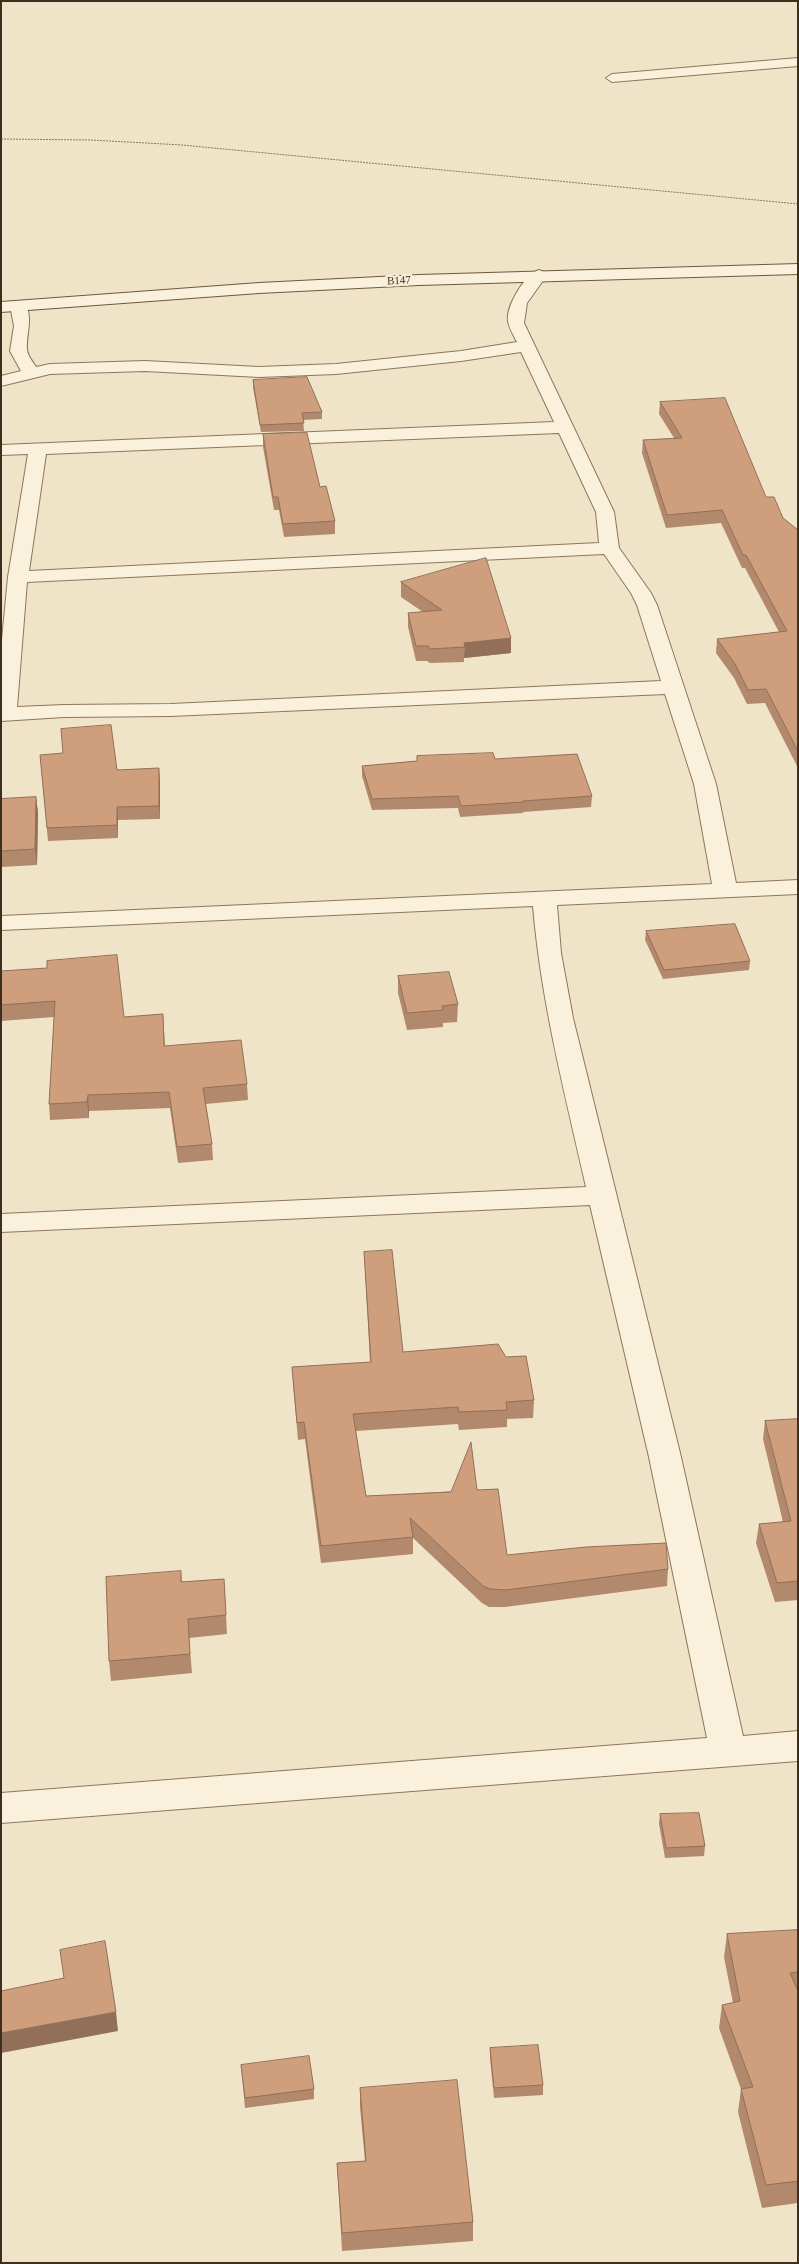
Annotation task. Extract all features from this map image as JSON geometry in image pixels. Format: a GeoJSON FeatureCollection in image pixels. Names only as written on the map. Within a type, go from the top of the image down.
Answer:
{"type":"FeatureCollection","features":[{"type":"Feature","properties":{"kind":"street"},"geometry":{"type":"LineString","coordinates":[[612,78],[798,62]]}},
{"type":"Feature","properties":{"kind":"street","name":"B147"},"geometry":{"type":"LineString","coordinates":[[1,307],[258,288],[539,275],[798,269]]}},
{"type":"Feature","properties":{"kind":"street"},"geometry":{"type":"LineString","coordinates":[[539,275],[520,299],[515,316],[526,346],[605,512],[609,548],[641,593],[647,605],[705,784],[725,890]]}},
{"type":"Feature","properties":{"kind":"street"},"geometry":{"type":"LineString","coordinates":[[18,305],[22,326],[18,351],[30,372]]}},
{"type":"Feature","properties":{"kind":"street"},"geometry":{"type":"LineString","coordinates":[[1,381],[30,372],[50,369],[145,366],[259,372],[319,370],[461,356],[526,346]]}},
{"type":"Feature","properties":{"kind":"street"},"geometry":{"type":"LineString","coordinates":[[1,450],[564,428]]}},
{"type":"Feature","properties":{"kind":"street"},"geometry":{"type":"LineString","coordinates":[[38,449],[18,577],[4,714],[64,710],[171,710],[674,687]]}},
{"type":"Feature","properties":{"kind":"street"},"geometry":{"type":"LineString","coordinates":[[18,577],[609,548]]}},
{"type":"Feature","properties":{"kind":"street"},"geometry":{"type":"LineString","coordinates":[[1,923],[798,886]]}},
{"type":"Feature","properties":{"kind":"street"},"geometry":{"type":"LineString","coordinates":[[544,898],[553,980],[665,1457],[728,1751]]}},
{"type":"Feature","properties":{"kind":"street"},"geometry":{"type":"LineString","coordinates":[[1,1223],[602,1195]]}},
{"type":"Feature","properties":{"kind":"street"},"geometry":{"type":"LineString","coordinates":[[1,1808],[798,1746]]}},
{"type":"Feature","properties":{"kind":"path"},"geometry":{"type":"LineString","coordinates":[[1,139],[128,143],[246,152],[542,182],[798,204]]}},
{"type":"Feature","properties":{"kind":"building"},"geometry":{"type":"Polygon","coordinates":[[[307,377],[322,412],[302,413],[304,423],[260,425],[253,380],[307,377]]]}},
{"type":"Feature","properties":{"kind":"building"},"geometry":{"type":"Polygon","coordinates":[[[725,398],[766,497],[774,497],[783,518],[798,530],[798,751],[766,689],[748,690],[735,664],[717,639],[787,631],[746,555],[743,555],[722,510],[667,515],[643,440],[682,438],[660,402],[725,398]]]}},
{"type":"Feature","properties":{"kind":"building"},"geometry":{"type":"Polygon","coordinates":[[[307,433],[320,487],[326,486],[335,521],[283,524],[278,497],[273,497],[263,434],[307,433]]]}},
{"type":"Feature","properties":{"kind":"building"},"geometry":{"type":"Polygon","coordinates":[[[486,558],[511,638],[464,643],[465,647],[430,649],[428,646],[416,646],[408,613],[442,610],[401,582],[486,558]]]}},
{"type":"Feature","properties":{"kind":"building"},"geometry":{"type":"Polygon","coordinates":[[[111,725],[117,770],[159,768],[159,806],[117,807],[117,825],[47,828],[40,755],[63,753],[61,729],[111,725]]]}},
{"type":"Feature","properties":{"kind":"building"},"geometry":{"type":"Polygon","coordinates":[[[493,753],[495,759],[577,754],[592,796],[461,806],[458,796],[372,799],[362,766],[417,761],[417,756],[493,753]]]}},
{"type":"Feature","properties":{"kind":"building"},"geometry":{"type":"Polygon","coordinates":[[[36,797],[35,849],[1,851],[1,799],[36,797]]]}},
{"type":"Feature","properties":{"kind":"building"},"geometry":{"type":"Polygon","coordinates":[[[735,924],[750,961],[664,970],[646,931],[735,924]]]}},
{"type":"Feature","properties":{"kind":"building"},"geometry":{"type":"Polygon","coordinates":[[[117,955],[124,1017],[163,1014],[164,1046],[241,1040],[247,1084],[203,1088],[212,1144],[177,1147],[169,1092],[88,1095],[87,1102],[49,1104],[55,1001],[1,1005],[1,971],[47,968],[47,961],[117,955]]]}},
{"type":"Feature","properties":{"kind":"building"},"geometry":{"type":"Polygon","coordinates":[[[449,972],[458,1004],[442,1006],[443,1010],[407,1013],[398,976],[449,972]]]}},
{"type":"Feature","properties":{"kind":"building"},"geometry":{"type":"Polygon","coordinates":[[[392,1250],[403,1352],[498,1344],[506,1357],[526,1356],[534,1400],[506,1402],[507,1410],[459,1412],[458,1407],[353,1414],[366,1496],[451,1492],[471,1442],[477,1490],[498,1489],[507,1555],[586,1547],[666,1543],[668,1569],[506,1590],[490,1589],[483,1586],[410,1518],[413,1537],[321,1546],[304,1422],[297,1423],[292,1367],[371,1362],[364,1252],[392,1250]]]}},
{"type":"Feature","properties":{"kind":"building"},"geometry":{"type":"Polygon","coordinates":[[[798,1419],[798,1581],[777,1583],[759,1524],[791,1521],[765,1421],[798,1419]]]}},
{"type":"Feature","properties":{"kind":"building"},"geometry":{"type":"Polygon","coordinates":[[[181,1571],[181,1582],[224,1579],[226,1615],[188,1619],[190,1654],[109,1661],[106,1577],[181,1571]]]}},
{"type":"Feature","properties":{"kind":"building"},"geometry":{"type":"Polygon","coordinates":[[[699,1813],[705,1846],[666,1848],[660,1814],[699,1813]]]}},
{"type":"Feature","properties":{"kind":"building"},"geometry":{"type":"Polygon","coordinates":[[[798,1930],[798,1972],[790,1973],[798,1991],[798,2181],[766,2185],[741,2089],[753,2087],[722,2005],[740,2001],[727,1934],[798,1930]]]}},
{"type":"Feature","properties":{"kind":"building"},"geometry":{"type":"Polygon","coordinates":[[[105,1941],[116,2012],[1,2033],[1,1991],[64,1978],[60,1950],[105,1941]]]}},
{"type":"Feature","properties":{"kind":"building"},"geometry":{"type":"Polygon","coordinates":[[[538,2045],[543,2085],[494,2088],[490,2048],[538,2045]]]}},
{"type":"Feature","properties":{"kind":"building"},"geometry":{"type":"Polygon","coordinates":[[[309,2056],[314,2089],[245,2098],[241,2065],[309,2056]]]}},
{"type":"Feature","properties":{"kind":"building"},"geometry":{"type":"Polygon","coordinates":[[[457,2080],[473,2222],[342,2233],[337,2163],[366,2161],[360,2088],[457,2080]]]}}]}
